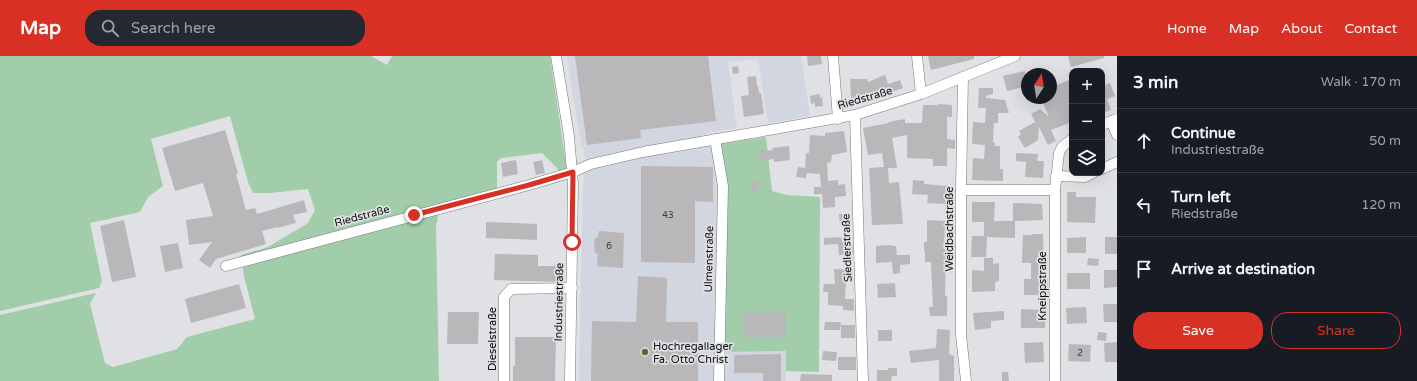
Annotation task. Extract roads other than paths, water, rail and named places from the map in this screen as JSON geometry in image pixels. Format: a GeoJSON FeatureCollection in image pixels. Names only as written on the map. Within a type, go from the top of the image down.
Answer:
{"type":"FeatureCollection","features":[{"type":"Feature","properties":{"kind":"street","name":"Industriestraße"},"geometry":{"type":"LineString","coordinates":[[556,56],[569,136],[573,172],[570,381]]}},
{"type":"Feature","properties":{"kind":"street"},"geometry":{"type":"LineString","coordinates":[[833,56],[838,119]]}},
{"type":"Feature","properties":{"kind":"street"},"geometry":{"type":"LineString","coordinates":[[917,56],[921,94]]}},
{"type":"Feature","properties":{"kind":"street","name":"Riedstraße"},"geometry":{"type":"LineString","coordinates":[[226,266],[529,185],[573,172],[591,164],[611,159],[672,146],[855,115],[921,94],[1016,56]]}},
{"type":"Feature","properties":{"kind":"street","name":"Weidbachstraße"},"geometry":{"type":"LineString","coordinates":[[963,77],[961,335],[966,381]]}},
{"type":"Feature","properties":{"kind":"street","name":"Siedlerstraße"},"geometry":{"type":"LineString","coordinates":[[855,115],[863,381]]}},
{"type":"Feature","properties":{"kind":"street"},"geometry":{"type":"LineString","coordinates":[[1110,122],[1117,135]]}},
{"type":"Feature","properties":{"kind":"street","name":"Ulmenstraße"},"geometry":{"type":"LineString","coordinates":[[715,139],[723,186],[719,381]]}},
{"type":"Feature","properties":{"kind":"street","name":"Kneippstraße"},"geometry":{"type":"LineString","coordinates":[[1055,381],[1055,190],[1058,161],[1062,147],[1071,140]]}},
{"type":"Feature","properties":{"kind":"street"},"geometry":{"type":"LineString","coordinates":[[1105,168],[1117,162]]}},
{"type":"Feature","properties":{"kind":"street"},"geometry":{"type":"LineString","coordinates":[[1056,176],[1087,176]]}},
{"type":"Feature","properties":{"kind":"street"},"geometry":{"type":"LineString","coordinates":[[961,190],[1055,190]]}},
{"type":"Feature","properties":{"kind":"street","name":"Dieselstraße"},"geometry":{"type":"LineString","coordinates":[[504,381],[504,297],[511,289],[572,288]]}},
{"type":"Feature","properties":{"kind":"place","name":"Hochregallager Fa. Otto Christ"},"geometry":{"type":"Point","coordinates":[645,352]}}]}
